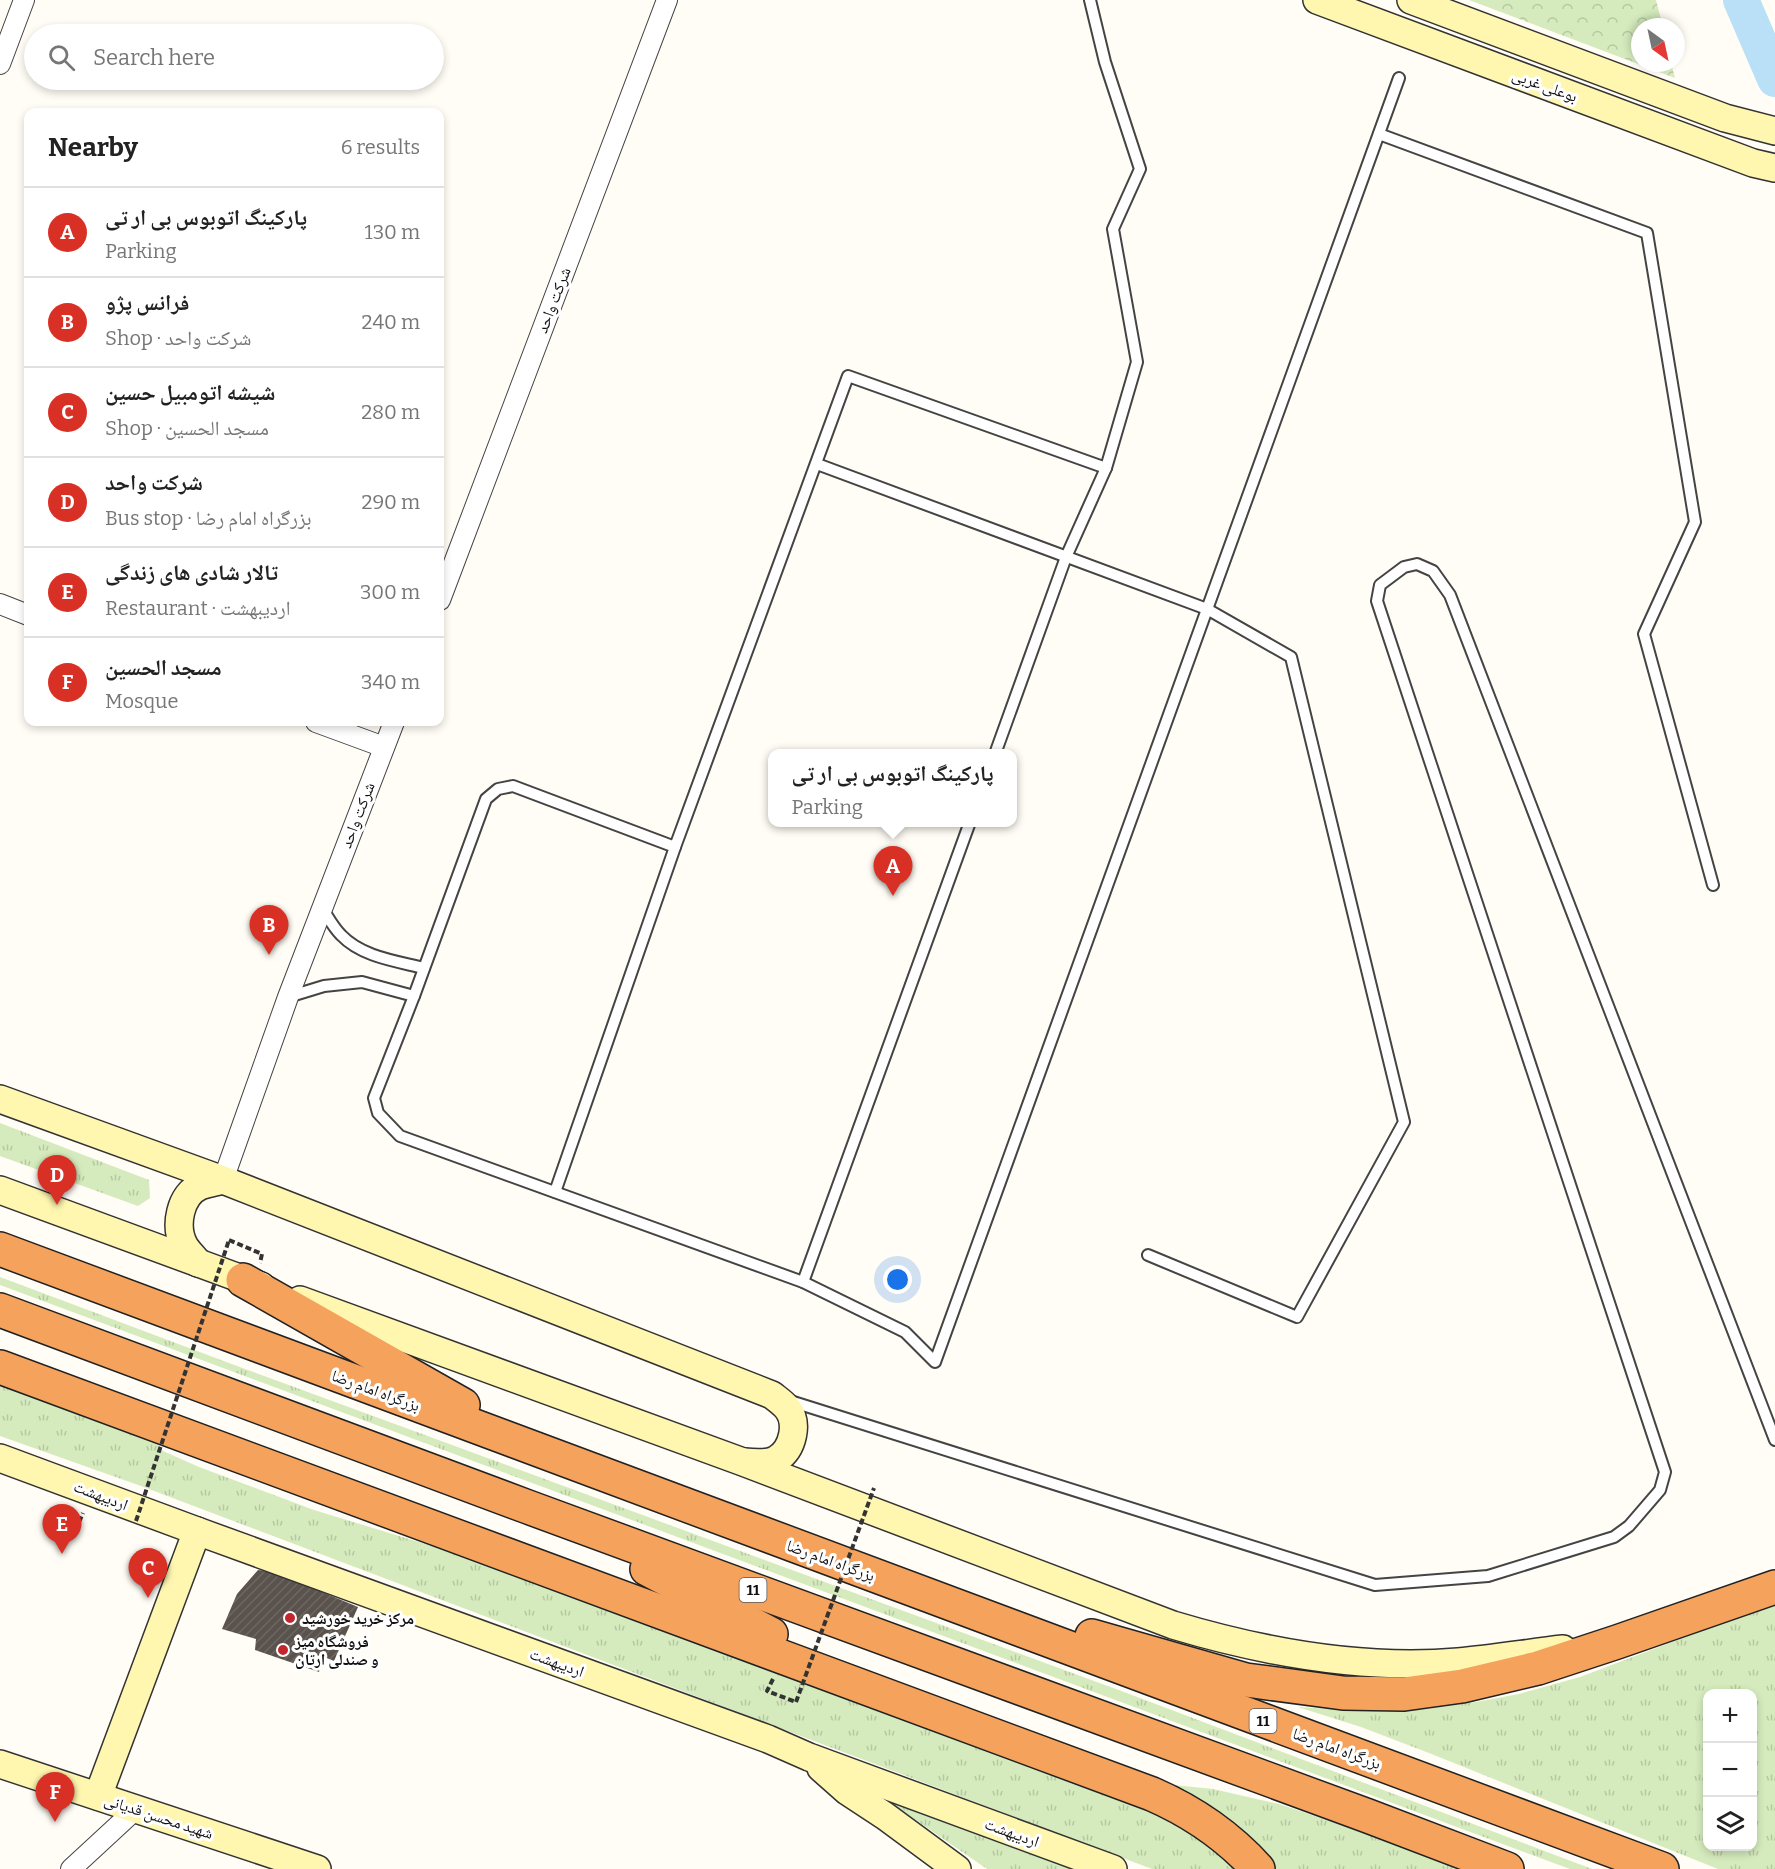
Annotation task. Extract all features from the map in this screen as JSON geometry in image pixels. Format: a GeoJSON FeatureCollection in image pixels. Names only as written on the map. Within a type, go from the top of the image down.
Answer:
{"type":"FeatureCollection","features":[{"type":"Feature","properties":{"kind":"highway","name":"بزرگراه امام رضا"},"geometry":{"type":"LineString","coordinates":[[0,1249],[1662,1869]]}},
{"type":"Feature","properties":{"kind":"highway"},"geometry":{"type":"LineString","coordinates":[[252,1267],[550,1455]]}},
{"type":"Feature","properties":{"kind":"highway","name":"11"},"geometry":{"type":"LineString","coordinates":[[0,1310],[1507,1869]]}},
{"type":"Feature","properties":{"kind":"highway"},"geometry":{"type":"LineString","coordinates":[[0,1329],[78,1339]]}},
{"type":"Feature","properties":{"kind":"highway"},"geometry":{"type":"LineString","coordinates":[[0,1367],[1152,1794],[1177,1805],[1221,1836],[1258,1869]]}},
{"type":"Feature","properties":{"kind":"highway"},"geometry":{"type":"LineString","coordinates":[[528,1507],[895,1699]]}},
{"type":"Feature","properties":{"kind":"highway"},"geometry":{"type":"LineString","coordinates":[[864,1572],[1246,1680],[1342,1693],[1404,1694],[1461,1686],[1538,1668],[1775,1587]]}},
{"type":"Feature","properties":{"kind":"main road","name":"بوعلی غربی"},"geometry":{"type":"LineString","coordinates":[[1317,0],[1753,163],[1775,168]]}},
{"type":"Feature","properties":{"kind":"main road","name":"بوعلی غربی"},"geometry":{"type":"LineString","coordinates":[[1411,0],[1725,118],[1775,131]]}},
{"type":"Feature","properties":{"kind":"main road"},"geometry":{"type":"LineString","coordinates":[[0,1099],[223,1180],[772,1395],[788,1409],[793,1422],[787,1450],[776,1460],[743,1462]]}},
{"type":"Feature","properties":{"kind":"main road"},"geometry":{"type":"LineString","coordinates":[[198,1263],[184,1245],[180,1231],[180,1215],[186,1198],[198,1187],[223,1180]]}},
{"type":"Feature","properties":{"kind":"main road"},"geometry":{"type":"LineString","coordinates":[[0,1190],[198,1263],[252,1267],[743,1462],[1173,1625],[1225,1641],[1281,1652],[1402,1664],[1458,1662],[1617,1642]]}},
{"type":"Feature","properties":{"kind":"main road","name":"اردیبهشت"},"geometry":{"type":"LineString","coordinates":[[0,1458],[197,1532],[768,1739],[810,1757],[1113,1869]]}},
{"type":"Feature","properties":{"kind":"main road"},"geometry":{"type":"LineString","coordinates":[[98,1796],[197,1532]]}},
{"type":"Feature","properties":{"kind":"main road"},"geometry":{"type":"LineString","coordinates":[[810,1757],[847,1791],[957,1869]]}},
{"type":"Feature","properties":{"kind":"main road","name":"شهید محسن قدیانی"},"geometry":{"type":"LineString","coordinates":[[0,1764],[307,1868]]}},
{"type":"Feature","properties":{"kind":"street"},"geometry":{"type":"LineString","coordinates":[[0,64],[24,0]]}},
{"type":"Feature","properties":{"kind":"street","name":"شرکت واحد"},"geometry":{"type":"LineString","coordinates":[[444,589],[667,0]]}},
{"type":"Feature","properties":{"kind":"street"},"geometry":{"type":"LineString","coordinates":[[0,604],[24,613]]}},
{"type":"Feature","properties":{"kind":"street"},"geometry":{"type":"LineString","coordinates":[[326,726],[384,747]]}},
{"type":"Feature","properties":{"kind":"street","name":"شرکت واحد"},"geometry":{"type":"LineString","coordinates":[[223,1180],[288,997],[392,726]]}},
{"type":"Feature","properties":{"kind":"street"},"geometry":{"type":"LineString","coordinates":[[71,1869],[136,1809]]}},
{"type":"Feature","properties":{"kind":"lane"},"geometry":{"type":"LineString","coordinates":[[996,749],[1066,557],[1106,468],[1137,362],[1113,229],[1140,169],[1105,62],[1090,0]]}},
{"type":"Feature","properties":{"kind":"lane"},"geometry":{"type":"LineString","coordinates":[[675,847],[513,786],[498,789],[486,799],[374,1098],[378,1113],[400,1136],[803,1282],[905,1332],[935,1362],[1399,78]]}},
{"type":"Feature","properties":{"kind":"lane"},"geometry":{"type":"LineString","coordinates":[[1379,134],[1647,233],[1695,522],[1644,634],[1713,885]]}},
{"type":"Feature","properties":{"kind":"lane"},"geometry":{"type":"LineString","coordinates":[[555,1192],[675,847],[848,376],[1106,468]]}},
{"type":"Feature","properties":{"kind":"lane"},"geometry":{"type":"LineString","coordinates":[[817,464],[1207,609],[1291,657],[1404,1122],[1297,1317],[1148,1255]]}},
{"type":"Feature","properties":{"kind":"lane"},"geometry":{"type":"LineString","coordinates":[[772,1395],[1375,1585],[1488,1576],[1614,1537],[1629,1526],[1660,1490],[1665,1472],[1377,601],[1380,585],[1404,567],[1417,564],[1434,571],[1450,596],[1775,1440]]}},
{"type":"Feature","properties":{"kind":"lane"},"geometry":{"type":"LineString","coordinates":[[803,1282],[968,827]]}},
{"type":"Feature","properties":{"kind":"lane"},"geometry":{"type":"LineString","coordinates":[[322,908],[341,935],[358,949],[424,968]]}},
{"type":"Feature","properties":{"kind":"lane"},"geometry":{"type":"LineString","coordinates":[[288,997],[324,986],[362,982],[414,996]]}},
{"type":"Feature","properties":{"kind":"path"},"geometry":{"type":"LineString","coordinates":[[136,1521],[229,1240],[252,1267]]}},
{"type":"Feature","properties":{"kind":"path"},"geometry":{"type":"LineString","coordinates":[[774,1676],[767,1691],[796,1702],[874,1488]]}},
{"type":"Feature","properties":{"kind":"path"},"geometry":{"type":"LineString","coordinates":[[79,1522],[85,1508]]}},
{"type":"Feature","properties":{"kind":"green space"},"geometry":{"type":"Polygon","coordinates":[[[1469,0],[1656,0],[1661,18],[1631,18],[1631,61],[1469,0]]]}},
{"type":"Feature","properties":{"kind":"green space"},"geometry":{"type":"Polygon","coordinates":[[[1659,72],[1673,72],[1675,78],[1659,72]]]}},
{"type":"Feature","properties":{"kind":"green space"},"geometry":{"type":"Polygon","coordinates":[[[0,1123],[149,1180],[150,1198],[138,1206],[0,1156],[0,1123]]]}},
{"type":"Feature","properties":{"kind":"green space"},"geometry":{"type":"Polygon","coordinates":[[[0,1277],[1124,1692],[1592,1869],[1570,1869],[0,1285],[0,1277]]]}},
{"type":"Feature","properties":{"kind":"green space"},"geometry":{"type":"Polygon","coordinates":[[[0,1378],[156,1441],[163,1451],[199,1467],[314,1510],[507,1569],[1144,1807],[1190,1830],[1239,1869],[1152,1869],[141,1486],[0,1436],[0,1378]]]}},
{"type":"Feature","properties":{"kind":"green space"},"geometry":{"type":"Polygon","coordinates":[[[1775,1603],[1775,1869],[1718,1869],[1429,1753],[1361,1727],[1298,1707],[1365,1711],[1420,1710],[1519,1694],[1580,1677],[1775,1603]]]}},
{"type":"Feature","properties":{"kind":"green space"},"geometry":{"type":"Polygon","coordinates":[[[1174,1785],[1213,1789],[1279,1804],[1473,1869],[1275,1869],[1267,1860],[1174,1785]]]}},
{"type":"Feature","properties":{"kind":"green space"},"geometry":{"type":"Polygon","coordinates":[[[884,1798],[1074,1869],[987,1869],[884,1798]]]}},
{"type":"Feature","properties":{"kind":"building","name":"مرکز خرید خورشید"},"geometry":{"type":"Polygon","coordinates":[[[258,1570],[274,1572],[358,1607],[334,1661],[322,1656],[319,1672],[255,1650],[256,1639],[222,1629],[237,1594],[258,1570]]]}},
{"type":"Feature","properties":{"kind":"waterway"},"geometry":{"type":"LineString","coordinates":[[1741,0],[1775,79]]}},
{"type":"Feature","properties":{"kind":"place","name":"پارکینگ اتوبوس بی ار تی"},"geometry":{"type":"Point","coordinates":[893,896]}},
{"type":"Feature","properties":{"kind":"place","name":"فرانس پژو"},"geometry":{"type":"Point","coordinates":[269,955]}},
{"type":"Feature","properties":{"kind":"place","name":"شرکت واحد"},"geometry":{"type":"Point","coordinates":[57,1205]}},
{"type":"Feature","properties":{"kind":"place","name":"تالار شادی های زندگی"},"geometry":{"type":"Point","coordinates":[62,1554]}},
{"type":"Feature","properties":{"kind":"place","name":"شیشه اتومبیل حسین"},"geometry":{"type":"Point","coordinates":[148,1598]}},
{"type":"Feature","properties":{"kind":"place","name":"مرکز خرید خورشید"},"geometry":{"type":"Point","coordinates":[290,1618]}},
{"type":"Feature","properties":{"kind":"place","name":"فروشگاه میز و صندلی ارتان"},"geometry":{"type":"Point","coordinates":[283,1650]}},
{"type":"Feature","properties":{"kind":"place","name":"مسجد الحسین"},"geometry":{"type":"Point","coordinates":[55,1822]}}]}
